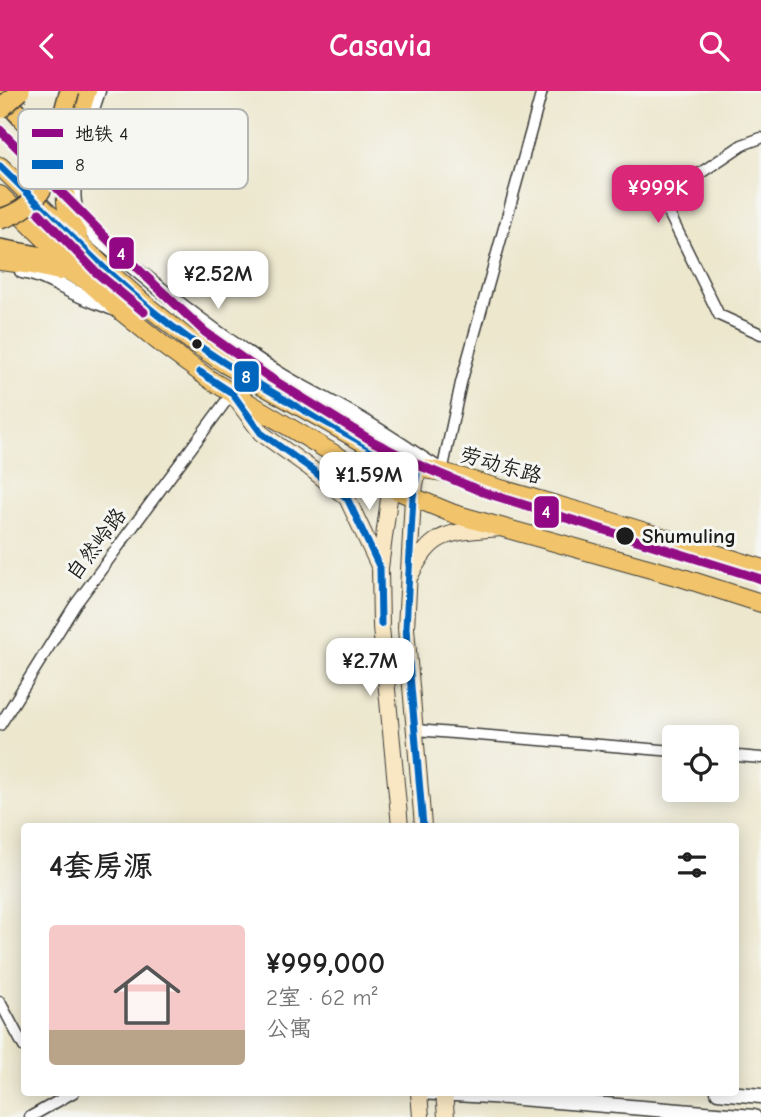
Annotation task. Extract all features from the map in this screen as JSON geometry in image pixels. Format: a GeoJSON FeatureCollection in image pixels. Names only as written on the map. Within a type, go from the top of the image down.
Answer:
{"type":"FeatureCollection","features":[{"type":"Feature","properties":{"kind":"highway"},"geometry":{"type":"LineString","coordinates":[[0,109],[20,91]]}},
{"type":"Feature","properties":{"kind":"highway"},"geometry":{"type":"LineString","coordinates":[[66,109],[70,91]]}},
{"type":"Feature","properties":{"kind":"highway"},"geometry":{"type":"LineString","coordinates":[[0,93],[18,113]]}},
{"type":"Feature","properties":{"kind":"highway"},"geometry":{"type":"LineString","coordinates":[[0,219],[11,216],[33,202],[42,189]]}},
{"type":"Feature","properties":{"kind":"highway"},"geometry":{"type":"LineString","coordinates":[[2,260],[38,256],[87,280]]}},
{"type":"Feature","properties":{"kind":"main road"},"geometry":{"type":"LineString","coordinates":[[81,109],[87,91]]}},
{"type":"Feature","properties":{"kind":"main road"},"geometry":{"type":"LineString","coordinates":[[0,159],[16,181]]}},
{"type":"Feature","properties":{"kind":"main road"},"geometry":{"type":"LineString","coordinates":[[0,166],[16,181]]}},
{"type":"Feature","properties":{"kind":"main road"},"geometry":{"type":"LineString","coordinates":[[24,189],[110,273]]}},
{"type":"Feature","properties":{"kind":"main road"},"geometry":{"type":"LineString","coordinates":[[66,189],[69,220],[80,239],[110,273]]}},
{"type":"Feature","properties":{"kind":"main road"},"geometry":{"type":"LineString","coordinates":[[0,195],[122,312],[174,353],[212,381],[391,488],[454,513],[680,577],[761,603]]}},
{"type":"Feature","properties":{"kind":"main road","name":"劳动东路"},"geometry":{"type":"LineString","coordinates":[[110,273],[176,330],[225,364],[394,460],[584,513],[761,568]]}},
{"type":"Feature","properties":{"kind":"main road"},"geometry":{"type":"LineString","coordinates":[[232,393],[261,433],[347,498],[380,568]]}},
{"type":"Feature","properties":{"kind":"main road"},"geometry":{"type":"LineString","coordinates":[[394,460],[380,568],[381,627],[400,823]]}},
{"type":"Feature","properties":{"kind":"main road"},"geometry":{"type":"LineString","coordinates":[[418,468],[413,497],[406,628],[423,823]]}},
{"type":"Feature","properties":{"kind":"main road"},"geometry":{"type":"LineString","coordinates":[[407,582],[417,561],[436,540],[457,533],[505,528]]}},
{"type":"Feature","properties":{"kind":"main road"},"geometry":{"type":"LineString","coordinates":[[419,1096],[421,1117]]}},
{"type":"Feature","properties":{"kind":"main road"},"geometry":{"type":"LineString","coordinates":[[444,1096],[446,1117]]}},
{"type":"Feature","properties":{"kind":"street"},"geometry":{"type":"LineString","coordinates":[[92,109],[98,91]]}},
{"type":"Feature","properties":{"kind":"street"},"geometry":{"type":"LineString","coordinates":[[75,209],[104,244],[189,312],[282,376],[365,422],[442,472],[461,383],[541,91]]}},
{"type":"Feature","properties":{"kind":"street"},"geometry":{"type":"LineString","coordinates":[[761,138],[742,145],[662,199],[719,315],[761,334]]}},
{"type":"Feature","properties":{"kind":"street"},"geometry":{"type":"LineString","coordinates":[[75,189],[75,209],[79,223],[110,273]]}},
{"type":"Feature","properties":{"kind":"street"},"geometry":{"type":"LineString","coordinates":[[2,260],[122,312]]}},
{"type":"Feature","properties":{"kind":"street","name":"自然岭路"},"geometry":{"type":"LineString","coordinates":[[0,725],[75,605],[232,393]]}},
{"type":"Feature","properties":{"kind":"street"},"geometry":{"type":"LineString","coordinates":[[416,730],[662,750]]}},
{"type":"Feature","properties":{"kind":"street"},"geometry":{"type":"LineString","coordinates":[[739,756],[761,758]]}},
{"type":"Feature","properties":{"kind":"street"},"geometry":{"type":"LineString","coordinates":[[0,1002],[21,1041]]}},
{"type":"Feature","properties":{"kind":"street"},"geometry":{"type":"LineString","coordinates":[[739,1094],[761,1096]]}},
{"type":"Feature","properties":{"kind":"street"},"geometry":{"type":"LineString","coordinates":[[51,1096],[55,1103]]}},
{"type":"Feature","properties":{"kind":"street"},"geometry":{"type":"LineString","coordinates":[[30,1117],[67,1096]]}},
{"type":"Feature","properties":{"kind":"street"},"geometry":{"type":"LineString","coordinates":[[492,1096],[754,1117]]}},
{"type":"Feature","properties":{"kind":"metro line","name":"4"},"geometry":{"type":"LineString","coordinates":[[0,130],[18,148]]}},
{"type":"Feature","properties":{"kind":"metro line","name":"4"},"geometry":{"type":"LineString","coordinates":[[58,189],[205,332],[272,379],[374,442],[421,466],[483,492],[761,579]]}},
{"type":"Feature","properties":{"kind":"metro line","name":"4"},"geometry":{"type":"LineString","coordinates":[[39,213],[97,273],[144,312]]}},
{"type":"Feature","properties":{"kind":"transit line","name":"8"},"geometry":{"type":"LineString","coordinates":[[0,166],[18,184]]}},
{"type":"Feature","properties":{"kind":"transit line","name":"8"},"geometry":{"type":"LineString","coordinates":[[23,189],[114,278],[188,338],[290,402],[394,460],[418,468],[413,497],[406,628],[423,823]]}},
{"type":"Feature","properties":{"kind":"transit line","name":"8"},"geometry":{"type":"LineString","coordinates":[[200,372],[232,393],[261,433],[347,498],[380,568],[381,624]]}},
{"type":"Feature","properties":{"kind":"place","name":"Shumuling"},"geometry":{"type":"Point","coordinates":[625,536]}}]}
